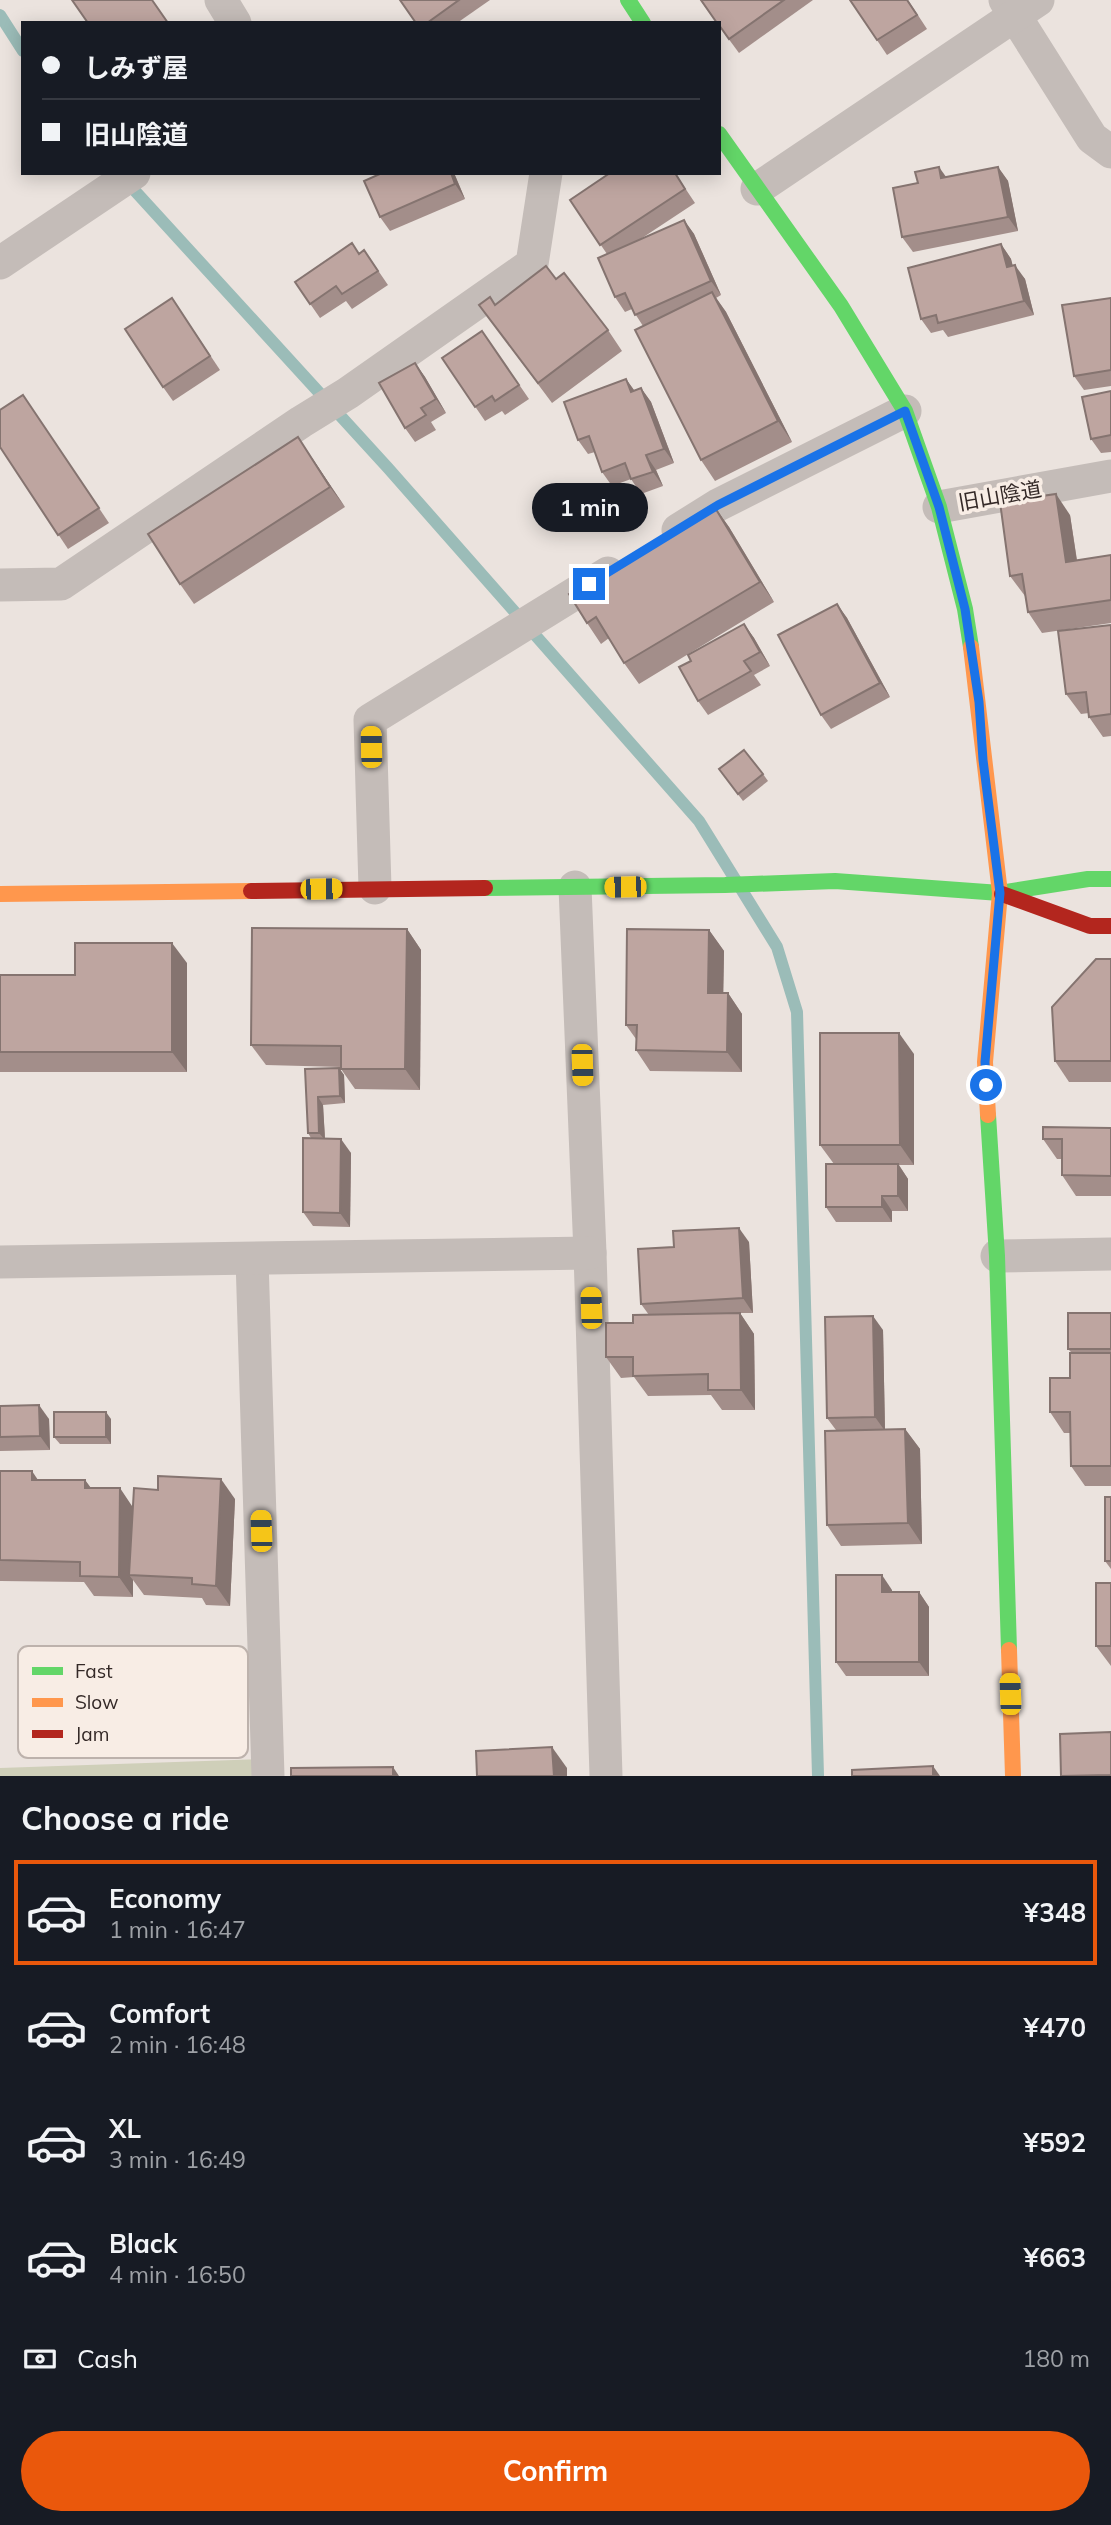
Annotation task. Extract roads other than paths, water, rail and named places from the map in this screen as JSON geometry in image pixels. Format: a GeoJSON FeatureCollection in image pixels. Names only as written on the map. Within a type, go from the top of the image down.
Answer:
{"type":"FeatureCollection","features":[{"type":"Feature","properties":{"kind":"street"},"geometry":{"type":"LineString","coordinates":[[221,0],[234,21]]}},
{"type":"Feature","properties":{"kind":"street"},"geometry":{"type":"LineString","coordinates":[[628,0],[642,21]]}},
{"type":"Feature","properties":{"kind":"street"},"geometry":{"type":"LineString","coordinates":[[757,189],[1020,5],[1092,138],[1111,152]]}},
{"type":"Feature","properties":{"kind":"street","name":"旧山陰道"},"geometry":{"type":"LineString","coordinates":[[721,137],[841,306],[905,411],[939,507],[1111,476]]}},
{"type":"Feature","properties":{"kind":"street"},"geometry":{"type":"LineString","coordinates":[[0,263],[131,175]]}},
{"type":"Feature","properties":{"kind":"street"},"geometry":{"type":"LineString","coordinates":[[0,585],[61,584],[348,393],[532,264],[546,175]]}},
{"type":"Feature","properties":{"kind":"street"},"geometry":{"type":"LineString","coordinates":[[375,888],[370,720],[718,505],[905,411]]}},
{"type":"Feature","properties":{"kind":"street"},"geometry":{"type":"LineString","coordinates":[[939,507],[965,609],[979,702],[983,760],[1000,893],[985,1062],[997,1256],[1013,1776]]}},
{"type":"Feature","properties":{"kind":"street"},"geometry":{"type":"LineString","coordinates":[[0,894],[725,885],[835,881],[1000,893],[1088,879],[1111,879]]}},
{"type":"Feature","properties":{"kind":"street"},"geometry":{"type":"LineString","coordinates":[[575,887],[590,1253],[606,1776]]}},
{"type":"Feature","properties":{"kind":"street"},"geometry":{"type":"LineString","coordinates":[[1000,893],[1090,926],[1111,926]]}},
{"type":"Feature","properties":{"kind":"street"},"geometry":{"type":"LineString","coordinates":[[0,1262],[590,1253]]}},
{"type":"Feature","properties":{"kind":"street"},"geometry":{"type":"LineString","coordinates":[[997,1256],[1111,1254]]}},
{"type":"Feature","properties":{"kind":"street"},"geometry":{"type":"LineString","coordinates":[[252,1259],[268,1776]]}},
{"type":"Feature","properties":{"kind":"waterway"},"geometry":{"type":"LineString","coordinates":[[0,15],[21,48]]}},
{"type":"Feature","properties":{"kind":"waterway"},"geometry":{"type":"LineString","coordinates":[[125,180],[388,468],[699,821],[777,947],[797,1012],[818,1776]]}}]}
